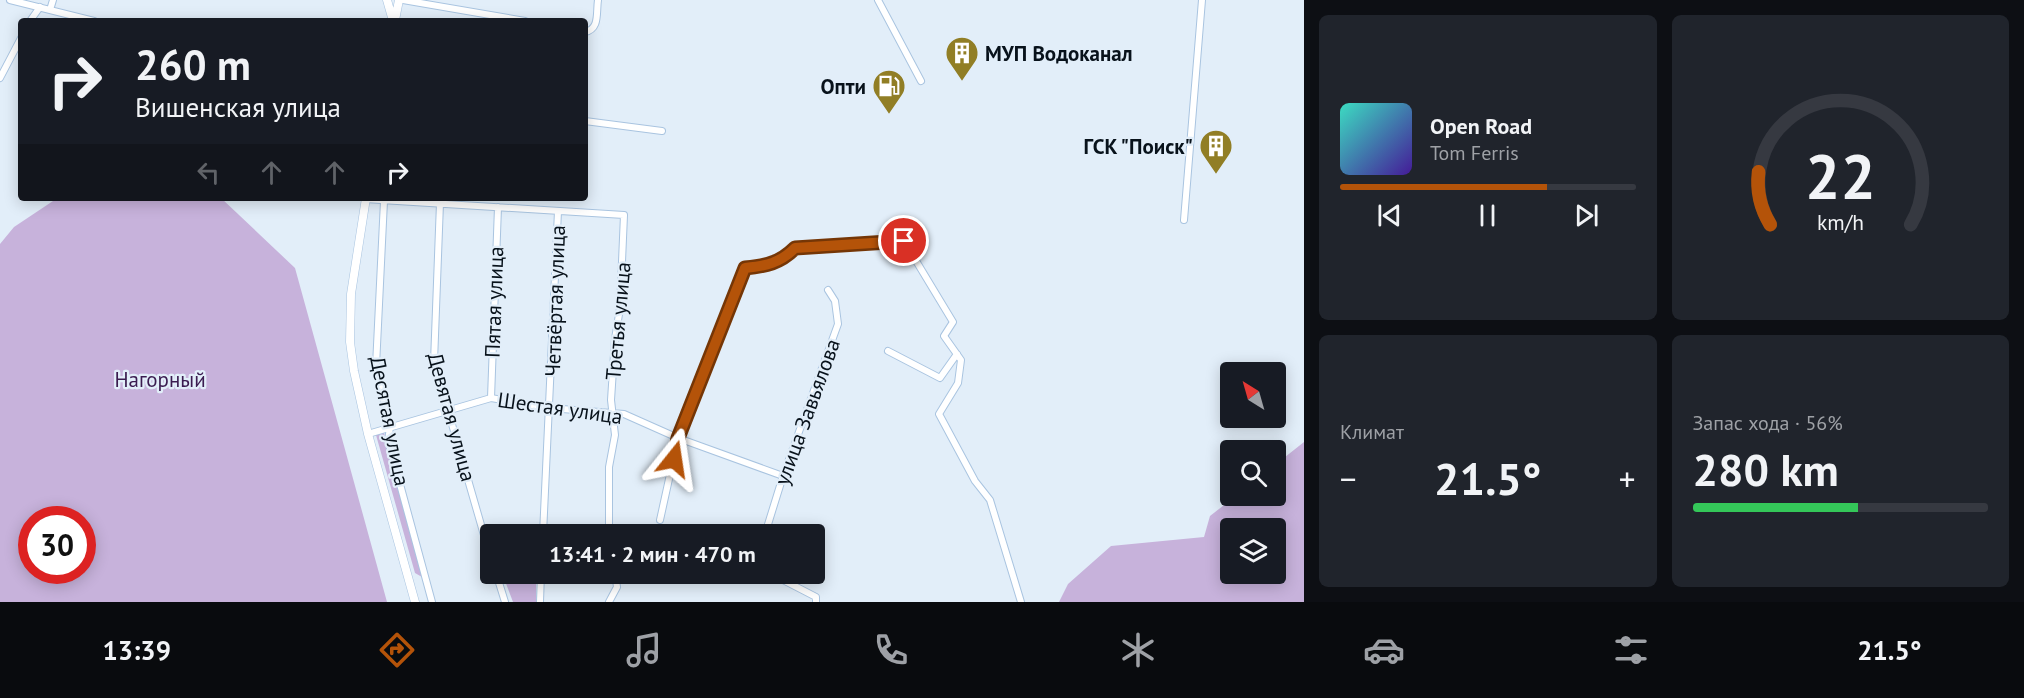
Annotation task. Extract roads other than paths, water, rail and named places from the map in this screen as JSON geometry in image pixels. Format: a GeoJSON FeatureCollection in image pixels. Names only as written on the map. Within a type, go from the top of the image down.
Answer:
{"type":"FeatureCollection","features":[{"type":"Feature","properties":{"kind":"main road"},"geometry":{"type":"LineString","coordinates":[[387,0],[393,18]]}},
{"type":"Feature","properties":{"kind":"main road"},"geometry":{"type":"LineString","coordinates":[[395,18],[401,0]]}},
{"type":"Feature","properties":{"kind":"main road"},"geometry":{"type":"LineString","coordinates":[[365,201],[350,318],[354,371],[368,434],[415,602]]}},
{"type":"Feature","properties":{"kind":"street"},"geometry":{"type":"LineString","coordinates":[[10,0],[82,18]]}},
{"type":"Feature","properties":{"kind":"street"},"geometry":{"type":"LineString","coordinates":[[50,10],[53,0]]}},
{"type":"Feature","properties":{"kind":"street"},"geometry":{"type":"LineString","coordinates":[[401,0],[507,18]]}},
{"type":"Feature","properties":{"kind":"street"},"geometry":{"type":"LineString","coordinates":[[588,31],[596,26],[598,0]]}},
{"type":"Feature","properties":{"kind":"street"},"geometry":{"type":"LineString","coordinates":[[878,0],[921,81]]}},
{"type":"Feature","properties":{"kind":"street"},"geometry":{"type":"LineString","coordinates":[[1184,220],[1202,0]]}},
{"type":"Feature","properties":{"kind":"street"},"geometry":{"type":"LineString","coordinates":[[32,18],[40,7]]}},
{"type":"Feature","properties":{"kind":"street"},"geometry":{"type":"LineString","coordinates":[[0,78],[18,44]]}},
{"type":"Feature","properties":{"kind":"street"},"geometry":{"type":"LineString","coordinates":[[588,121],[662,131]]}},
{"type":"Feature","properties":{"kind":"street"},"geometry":{"type":"LineString","coordinates":[[384,201],[558,211]]}},
{"type":"Feature","properties":{"kind":"street","name":"Десятая улица"},"geometry":{"type":"LineString","coordinates":[[384,201],[376,366],[390,428],[388,440],[432,602]]}},
{"type":"Feature","properties":{"kind":"street","name":"Девятая улица"},"geometry":{"type":"LineString","coordinates":[[440,203],[432,345],[434,362],[481,524]]}},
{"type":"Feature","properties":{"kind":"street","name":"Пятая улица"},"geometry":{"type":"LineString","coordinates":[[491,398],[498,207]]}},
{"type":"Feature","properties":{"kind":"street","name":"Третья улица"},"geometry":{"type":"LineString","coordinates":[[558,211],[624,214],[620,308],[615,339],[611,400],[615,435],[609,467],[609,524]]}},
{"type":"Feature","properties":{"kind":"street","name":"Четвёртая улица"},"geometry":{"type":"LineString","coordinates":[[544,524],[558,211]]}},
{"type":"Feature","properties":{"kind":"street"},"geometry":{"type":"LineString","coordinates":[[660,520],[678,438],[745,268],[767,266],[785,258],[795,248],[904,241],[953,322],[944,336],[961,360],[958,383],[939,414],[975,481],[990,500],[1021,602]]}},
{"type":"Feature","properties":{"kind":"street","name":"улица Завьялова"},"geometry":{"type":"LineString","coordinates":[[768,524],[838,324],[835,301],[828,290]]}},
{"type":"Feature","properties":{"kind":"street"},"geometry":{"type":"LineString","coordinates":[[888,351],[940,378],[957,354]]}},
{"type":"Feature","properties":{"kind":"street","name":"Шестая улица"},"geometry":{"type":"LineString","coordinates":[[368,434],[491,398],[550,408],[614,412],[783,476]]}},
{"type":"Feature","properties":{"kind":"street"},"geometry":{"type":"LineString","coordinates":[[499,584],[505,602]]}},
{"type":"Feature","properties":{"kind":"street"},"geometry":{"type":"LineString","coordinates":[[540,602],[541,584]]}},
{"type":"Feature","properties":{"kind":"street"},"geometry":{"type":"LineString","coordinates":[[609,602],[616,584]]}},
{"type":"Feature","properties":{"kind":"street"},"geometry":{"type":"LineString","coordinates":[[791,584],[816,597],[816,602]]}},
{"type":"Feature","properties":{"kind":"place","name":"МУП Водоканал"},"geometry":{"type":"Point","coordinates":[962,82]}},
{"type":"Feature","properties":{"kind":"place","name":"Опти"},"geometry":{"type":"Point","coordinates":[889,115]}},
{"type":"Feature","properties":{"kind":"place","name":"ГСК \"Поиск\""},"geometry":{"type":"Point","coordinates":[1216,175]}},
{"type":"Feature","properties":{"kind":"park label","name":"Нагорный"},"geometry":{"type":"Point","coordinates":[160,379]}}]}
